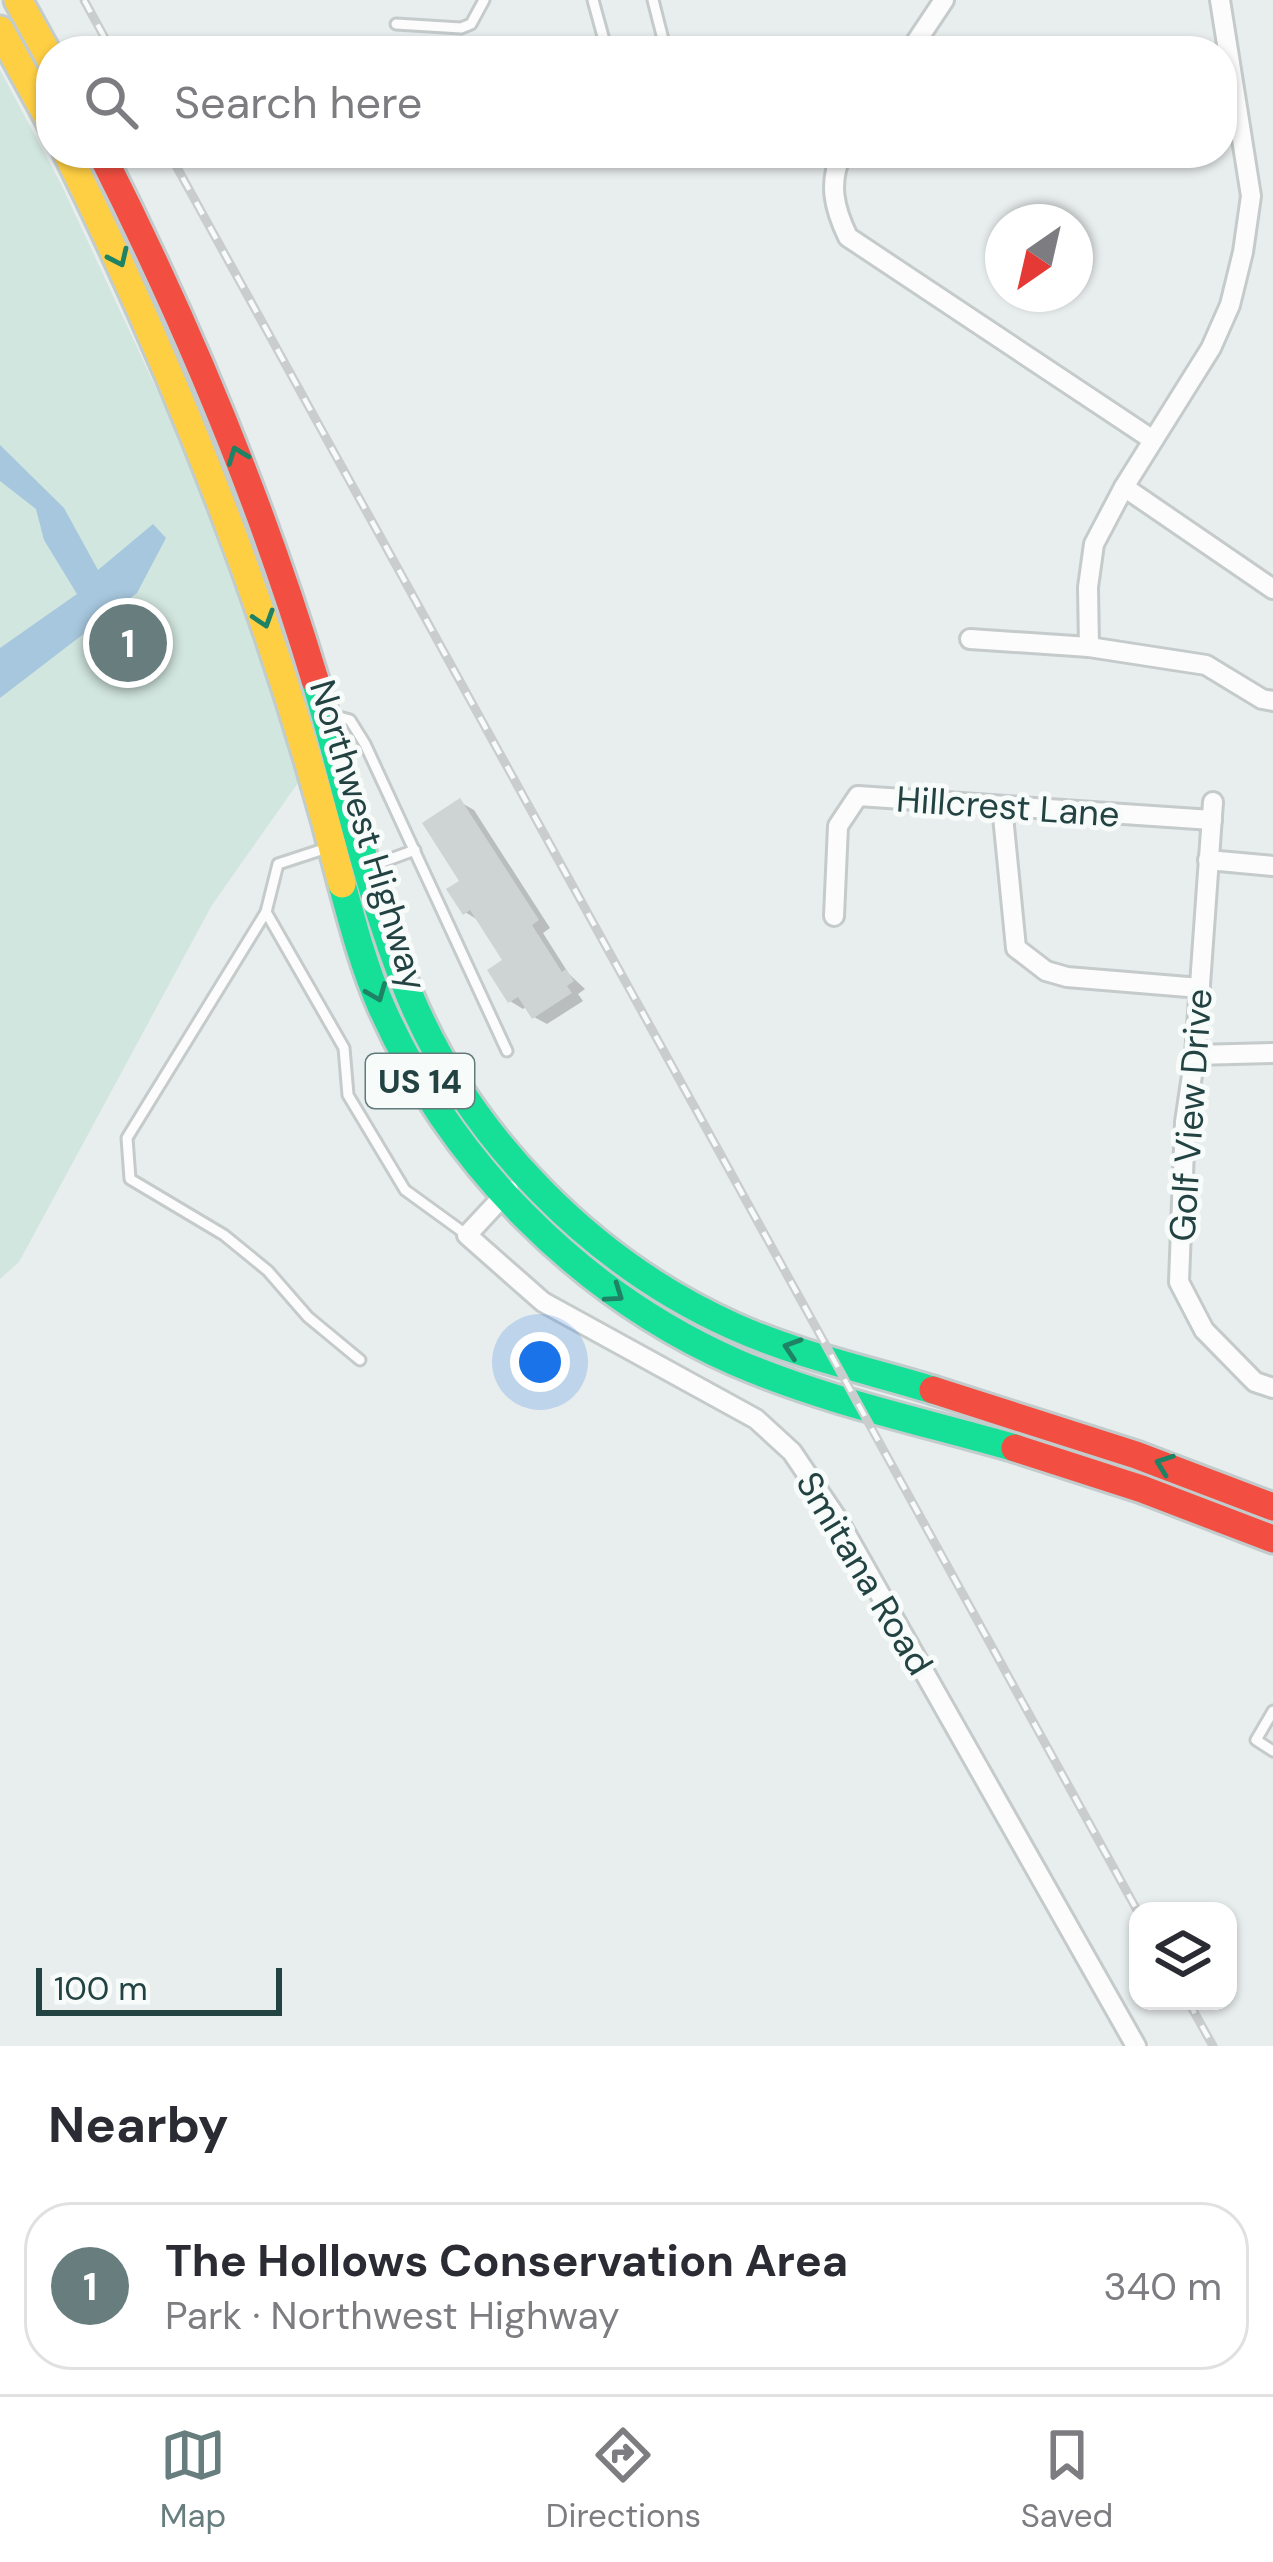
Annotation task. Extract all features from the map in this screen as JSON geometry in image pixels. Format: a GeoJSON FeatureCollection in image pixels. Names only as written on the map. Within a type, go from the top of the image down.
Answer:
{"type":"FeatureCollection","features":[{"type":"Feature","properties":{"kind":"main road"},"geometry":{"type":"LineString","coordinates":[[18,0],[38,36]]}},
{"type":"Feature","properties":{"kind":"main road"},"geometry":{"type":"LineString","coordinates":[[0,30],[36,96]]}},
{"type":"Feature","properties":{"kind":"main road","name":"Northwest Highway"},"geometry":{"type":"LineString","coordinates":[[74,168],[160,349],[229,516],[281,670],[361,952],[406,1056],[459,1142],[641,1275],[753,1335],[1118,1448],[1273,1507]]}},
{"type":"Feature","properties":{"kind":"main road","name":"Northwest Highway"},"geometry":{"type":"LineString","coordinates":[[108,168],[221,412],[282,574],[389,942],[433,1044],[514,1185],[558,1249],[622,1300],[744,1366],[853,1404],[1116,1479],[1273,1539]]}},
{"type":"Feature","properties":{"kind":"street"},"geometry":{"type":"LineString","coordinates":[[920,36],[944,0]]}},
{"type":"Feature","properties":{"kind":"street"},"geometry":{"type":"LineString","coordinates":[[1220,0],[1226,36]]}},
{"type":"Feature","properties":{"kind":"street"},"geometry":{"type":"LineString","coordinates":[[1088,647],[1094,544],[1211,348],[1230,304],[1251,196],[1237,107]]}},
{"type":"Feature","properties":{"kind":"street"},"geometry":{"type":"LineString","coordinates":[[837,168],[832,185],[837,215],[848,237],[1153,440]]}},
{"type":"Feature","properties":{"kind":"street"},"geometry":{"type":"LineString","coordinates":[[1124,487],[1273,589]]}},
{"type":"Feature","properties":{"kind":"street"},"geometry":{"type":"LineString","coordinates":[[970,639],[1088,647],[1206,665],[1273,701]]}},
{"type":"Feature","properties":{"kind":"street","name":"Hillcrest Lane"},"geometry":{"type":"LineString","coordinates":[[834,916],[838,826],[858,796],[1001,806],[1212,811]]}},
{"type":"Feature","properties":{"kind":"street"},"geometry":{"type":"LineString","coordinates":[[1001,806],[1016,948],[1046,971],[1067,977],[1199,988]]}},
{"type":"Feature","properties":{"kind":"street","name":"Golf View Drive"},"geometry":{"type":"LineString","coordinates":[[1212,811],[1195,1055],[1185,1122],[1179,1282],[1204,1330],[1255,1382],[1273,1388]]}},
{"type":"Feature","properties":{"kind":"street"},"geometry":{"type":"LineString","coordinates":[[1208,860],[1273,866]]}},
{"type":"Feature","properties":{"kind":"street"},"geometry":{"type":"LineString","coordinates":[[1195,1055],[1273,1053]]}},
{"type":"Feature","properties":{"kind":"street"},"geometry":{"type":"LineString","coordinates":[[467,1235],[514,1185]]}},
{"type":"Feature","properties":{"kind":"street","name":"Smitana Road"},"geometry":{"type":"LineString","coordinates":[[467,1235],[543,1302],[737,1408],[792,1452],[838,1520],[1136,2046]]}},
{"type":"Feature","properties":{"kind":"lane"},"geometry":{"type":"LineString","coordinates":[[397,24],[461,28],[471,24],[484,0]]}},
{"type":"Feature","properties":{"kind":"lane"},"geometry":{"type":"LineString","coordinates":[[593,0],[603,36]]}},
{"type":"Feature","properties":{"kind":"lane"},"geometry":{"type":"LineString","coordinates":[[653,0],[662,36]]}},
{"type":"Feature","properties":{"kind":"lane"},"geometry":{"type":"LineString","coordinates":[[326,714],[347,718],[357,730],[507,1051]]}},
{"type":"Feature","properties":{"kind":"lane"},"geometry":{"type":"LineString","coordinates":[[332,846],[278,864],[266,912],[127,1138],[130,1180],[224,1235],[268,1270],[308,1317],[360,1360]]}},
{"type":"Feature","properties":{"kind":"lane"},"geometry":{"type":"LineString","coordinates":[[369,867],[415,850]]}},
{"type":"Feature","properties":{"kind":"lane"},"geometry":{"type":"LineString","coordinates":[[266,912],[344,1048],[348,1095],[405,1190],[467,1235]]}},
{"type":"Feature","properties":{"kind":"lane"},"geometry":{"type":"LineString","coordinates":[[1273,1711],[1256,1740],[1273,1750]]}},
{"type":"Feature","properties":{"kind":"green space"},"geometry":{"type":"Polygon","coordinates":[[[0,70],[36,137],[36,168],[52,168],[61,184],[211,506],[300,780],[212,905],[19,1262],[0,1279],[0,70]]]}},
{"type":"Feature","properties":{"kind":"water"},"geometry":{"type":"Polygon","coordinates":[[[0,445],[64,508],[98,570],[153,524],[166,538],[137,593],[0,698],[0,648],[77,594],[44,540],[36,509],[0,481],[0,445]]]}},
{"type":"Feature","properties":{"kind":"building"},"geometry":{"type":"Polygon","coordinates":[[[460,798],[539,920],[532,925],[562,972],[566,969],[574,981],[567,986],[572,993],[532,1019],[518,997],[508,1003],[487,970],[502,960],[470,910],[463,915],[446,889],[459,881],[422,823],[460,798]]]}},
{"type":"Feature","properties":{"kind":"railway"},"geometry":{"type":"LineString","coordinates":[[84,0],[104,36]]}},
{"type":"Feature","properties":{"kind":"railway"},"geometry":{"type":"LineString","coordinates":[[177,168],[1132,1902]]}},
{"type":"Feature","properties":{"kind":"railway"},"geometry":{"type":"LineString","coordinates":[[1193,2010],[1213,2046]]}},
{"type":"Feature","properties":{"kind":"traffic: fast"},"geometry":{"type":"LineString","coordinates":[[315,680],[369,878],[409,994],[434,1047],[500,1145],[584,1231],[681,1299],[782,1345],[933,1390]]}},
{"type":"Feature","properties":{"kind":"traffic: fast"},"geometry":{"type":"LineString","coordinates":[[342,884],[381,1006],[443,1118],[525,1217],[573,1260],[624,1299],[735,1362],[838,1399],[1015,1448]]}},
{"type":"Feature","properties":{"kind":"traffic: slow"},"geometry":{"type":"LineString","coordinates":[[18,0],[38,36]]}},
{"type":"Feature","properties":{"kind":"traffic: slow"},"geometry":{"type":"LineString","coordinates":[[0,30],[36,96]]}},
{"type":"Feature","properties":{"kind":"traffic: slow"},"geometry":{"type":"LineString","coordinates":[[74,168],[150,331],[224,511],[288,696],[342,884]]}},
{"type":"Feature","properties":{"kind":"traffic: jam"},"geometry":{"type":"LineString","coordinates":[[108,168],[220,412],[315,680]]}},
{"type":"Feature","properties":{"kind":"traffic: jam"},"geometry":{"type":"LineString","coordinates":[[933,1390],[1136,1455],[1273,1507]]}},
{"type":"Feature","properties":{"kind":"traffic: jam"},"geometry":{"type":"LineString","coordinates":[[1015,1448],[1273,1539]]}},
{"type":"Feature","properties":{"kind":"place","name":"The Hollows Conservation Area"},"geometry":{"type":"Point","coordinates":[128,643]}}]}
